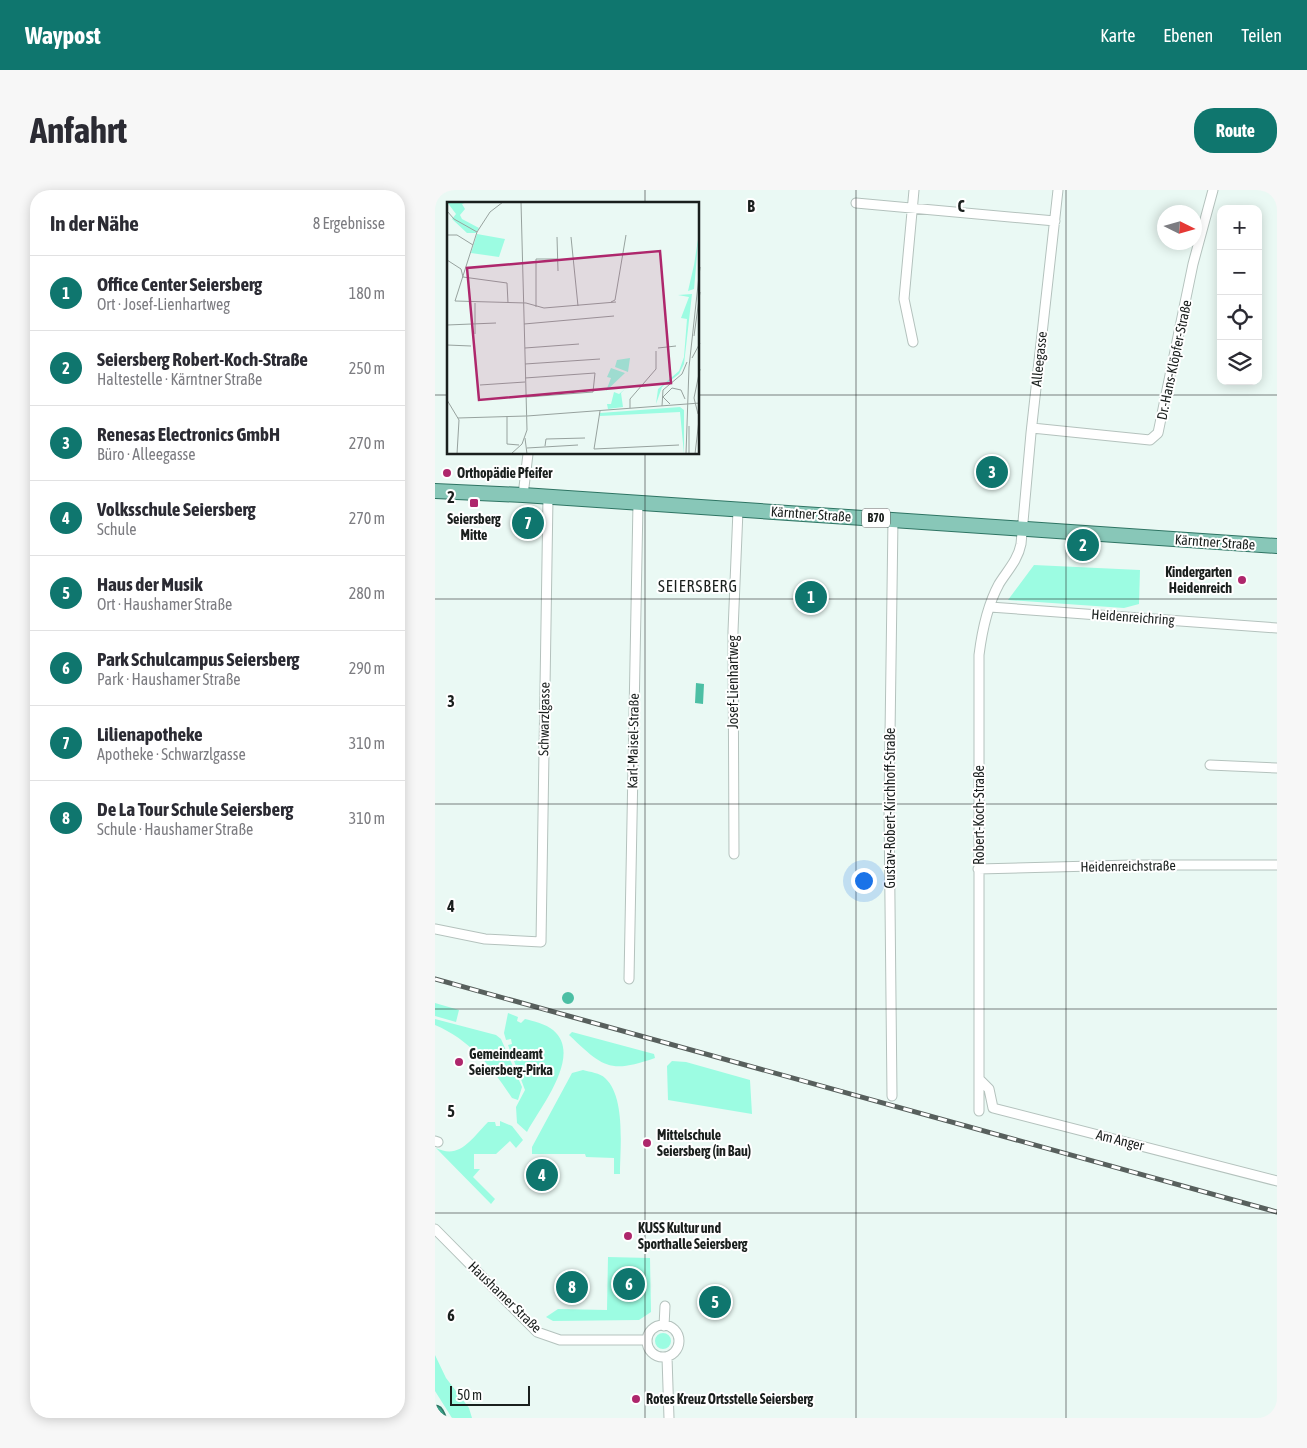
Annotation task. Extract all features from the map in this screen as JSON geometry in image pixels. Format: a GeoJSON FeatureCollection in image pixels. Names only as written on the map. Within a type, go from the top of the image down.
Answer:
{"type":"FeatureCollection","features":[{"type":"Feature","properties":{"kind":"highway"},"geometry":{"type":"LineString","coordinates":[[435,1414],[437,1418]]}},
{"type":"Feature","properties":{"kind":"main road","name":"Kärntner Straße"},"geometry":{"type":"LineString","coordinates":[[435,491],[893,519],[1277,546]]}},
{"type":"Feature","properties":{"kind":"street"},"geometry":{"type":"LineString","coordinates":[[913,342],[904,298],[914,190]]}},
{"type":"Feature","properties":{"kind":"street","name":"Alleegasse"},"geometry":{"type":"LineString","coordinates":[[1023,528],[1058,190]]}},
{"type":"Feature","properties":{"kind":"street","name":"Dr.-Hans-Klöpfer-Straße"},"geometry":{"type":"LineString","coordinates":[[1032,428],[1150,440],[1158,433],[1193,264],[1213,190]]}},
{"type":"Feature","properties":{"kind":"street"},"geometry":{"type":"LineString","coordinates":[[856,202],[1055,221]]}},
{"type":"Feature","properties":{"kind":"street"},"geometry":{"type":"LineString","coordinates":[[523,495],[528,455]]}},
{"type":"Feature","properties":{"kind":"street","name":"Schwarzlgasse"},"geometry":{"type":"LineString","coordinates":[[435,929],[485,939],[541,942],[548,497]]}},
{"type":"Feature","properties":{"kind":"street","name":"Karl-Maisel-Straße"},"geometry":{"type":"LineString","coordinates":[[629,979],[638,503]]}},
{"type":"Feature","properties":{"kind":"street","name":"Josef-Lienhartweg"},"geometry":{"type":"LineString","coordinates":[[734,854],[733,632],[738,510]]}},
{"type":"Feature","properties":{"kind":"street","name":"Gustav-Robert-Kirchhoff-Straße"},"geometry":{"type":"LineString","coordinates":[[892,1096],[889,807],[893,519]]}},
{"type":"Feature","properties":{"kind":"street","name":"Robert-Koch-Straße"},"geometry":{"type":"LineString","coordinates":[[979,1111],[979,655],[982,634],[990,607],[999,584],[1018,554],[1023,528]]}},
{"type":"Feature","properties":{"kind":"street","name":"Heidenreichring"},"geometry":{"type":"LineString","coordinates":[[990,607],[1277,628]]}},
{"type":"Feature","properties":{"kind":"street"},"geometry":{"type":"LineString","coordinates":[[1210,765],[1277,768]]}},
{"type":"Feature","properties":{"kind":"street","name":"Heidenreichstraße"},"geometry":{"type":"LineString","coordinates":[[978,869],[1131,865],[1277,865]]}},
{"type":"Feature","properties":{"kind":"street","name":"Am Anger"},"geometry":{"type":"LineString","coordinates":[[980,1080],[989,1089],[993,1108],[1277,1181]]}},
{"type":"Feature","properties":{"kind":"street","name":"Haushamer Straße"},"geometry":{"type":"LineString","coordinates":[[435,1229],[537,1332],[560,1340],[647,1340]]}},
{"type":"Feature","properties":{"kind":"street"},"geometry":{"type":"LineString","coordinates":[[664,1326],[665,1306]]}},
{"type":"Feature","properties":{"kind":"street"},"geometry":{"type":"LineString","coordinates":[[664,1326],[673,1329],[679,1342],[675,1351],[667,1357],[653,1353],[647,1340],[651,1331],[664,1326]]}},
{"type":"Feature","properties":{"kind":"street"},"geometry":{"type":"LineString","coordinates":[[667,1357],[669,1418]]}},
{"type":"Feature","properties":{"kind":"shaded area"},"geometry":{"type":"Polygon","coordinates":[[[1034,565],[1140,570],[1139,604],[1124,608],[1008,600],[1034,565]]]}},
{"type":"Feature","properties":{"kind":"shaded area"},"geometry":{"type":"Polygon","coordinates":[[[696,683],[704,684],[703,704],[695,703],[696,683]]]}},
{"type":"Feature","properties":{"kind":"shaded area"},"geometry":{"type":"Polygon","coordinates":[[[566,992],[570,992],[574,998],[570,1004],[566,1004],[562,1000],[562,996],[566,992]]]}},
{"type":"Feature","properties":{"kind":"shaded area"},"geometry":{"type":"Polygon","coordinates":[[[435,1003],[459,1010],[456,1022],[435,1016],[435,1003]]]}},
{"type":"Feature","properties":{"kind":"shaded area"},"geometry":{"type":"Polygon","coordinates":[[[508,1013],[518,1017],[517,1021],[521,1023],[525,1019],[553,1030],[561,1040],[564,1053],[557,1081],[527,1132],[517,1123],[516,1107],[525,1090],[508,1045],[512,1044],[511,1039],[506,1040],[504,1033],[508,1013]]]}},
{"type":"Feature","properties":{"kind":"shaded area"},"geometry":{"type":"Polygon","coordinates":[[[435,1019],[496,1035],[501,1039],[522,1087],[518,1100],[512,1098],[488,1065],[479,1056],[459,1038],[435,1025],[435,1019]]]}},
{"type":"Feature","properties":{"kind":"shaded area"},"geometry":{"type":"Polygon","coordinates":[[[572,1032],[654,1054],[655,1058],[627,1066],[607,1065],[590,1054],[569,1035],[572,1032]]]}},
{"type":"Feature","properties":{"kind":"shaded area"},"geometry":{"type":"Polygon","coordinates":[[[672,1061],[686,1062],[750,1080],[752,1114],[668,1100],[667,1066],[672,1061]]]}},
{"type":"Feature","properties":{"kind":"shaded area"},"geometry":{"type":"Polygon","coordinates":[[[583,1070],[603,1076],[612,1087],[616,1097],[621,1137],[620,1174],[614,1174],[614,1158],[586,1157],[585,1154],[532,1154],[532,1147],[572,1073],[583,1070]]]}},
{"type":"Feature","properties":{"kind":"shaded area"},"geometry":{"type":"Polygon","coordinates":[[[500,1121],[512,1126],[523,1140],[516,1148],[510,1141],[496,1154],[474,1154],[474,1169],[480,1169],[473,1177],[495,1199],[491,1204],[436,1148],[444,1151],[459,1149],[465,1146],[488,1122],[495,1122],[496,1126],[500,1126],[500,1121]]]}},
{"type":"Feature","properties":{"kind":"shaded area"},"geometry":{"type":"Polygon","coordinates":[[[608,1257],[650,1258],[651,1312],[639,1320],[553,1321],[546,1317],[558,1309],[607,1310],[608,1257]]]}},
{"type":"Feature","properties":{"kind":"shaded area"},"geometry":{"type":"Polygon","coordinates":[[[663,1333],[669,1335],[671,1341],[669,1347],[663,1349],[657,1347],[655,1341],[657,1335],[663,1333]]]}},
{"type":"Feature","properties":{"kind":"shaded area"},"geometry":{"type":"Polygon","coordinates":[[[435,1355],[446,1378],[469,1408],[472,1418],[452,1418],[435,1391],[435,1355]]]}},
{"type":"Feature","properties":{"kind":"railway"},"geometry":{"type":"LineString","coordinates":[[435,979],[1277,1212]]}},
{"type":"Feature","properties":{"kind":"place","name":"Renesas Electronics GmbH"},"geometry":{"type":"Point","coordinates":[992,472]}},
{"type":"Feature","properties":{"kind":"place","name":"Orthopädie Pfeifer"},"geometry":{"type":"Point","coordinates":[447,473]}},
{"type":"Feature","properties":{"kind":"place","name":"Seiersberg Mitte"},"geometry":{"type":"Point","coordinates":[474,503]}},
{"type":"Feature","properties":{"kind":"place","name":"Lilienapotheke"},"geometry":{"type":"Point","coordinates":[528,523]}},
{"type":"Feature","properties":{"kind":"place","name":"Seiersberg Robert-Koch-Straße"},"geometry":{"type":"Point","coordinates":[1083,545]}},
{"type":"Feature","properties":{"kind":"place","name":"Kindergarten Heidenreich"},"geometry":{"type":"Point","coordinates":[1242,580]}},
{"type":"Feature","properties":{"kind":"place","name":"Office Center Seiersberg"},"geometry":{"type":"Point","coordinates":[811,597]}},
{"type":"Feature","properties":{"kind":"place","name":"Gemeindeamt Seiersberg-Pirka"},"geometry":{"type":"Point","coordinates":[459,1062]}},
{"type":"Feature","properties":{"kind":"place","name":"Mittelschule Seiersberg (in Bau)"},"geometry":{"type":"Point","coordinates":[647,1143]}},
{"type":"Feature","properties":{"kind":"place","name":"Volksschule Seiersberg"},"geometry":{"type":"Point","coordinates":[542,1175]}},
{"type":"Feature","properties":{"kind":"place","name":"KUSS Kultur und Sporthalle Seiersberg"},"geometry":{"type":"Point","coordinates":[628,1236]}},
{"type":"Feature","properties":{"kind":"place","name":"Park Schulcampus Seiersberg"},"geometry":{"type":"Point","coordinates":[629,1284]}},
{"type":"Feature","properties":{"kind":"place","name":"De La Tour Schule Seiersberg"},"geometry":{"type":"Point","coordinates":[572,1287]}},
{"type":"Feature","properties":{"kind":"place","name":"Haus der Musik"},"geometry":{"type":"Point","coordinates":[715,1302]}},
{"type":"Feature","properties":{"kind":"place","name":"Rotes Kreuz Ortsstelle Seiersberg"},"geometry":{"type":"Point","coordinates":[636,1399]}},
{"type":"Feature","properties":{"kind":"district","name":"SEIERSBERG"},"geometry":{"type":"Point","coordinates":[698,586]}}]}
